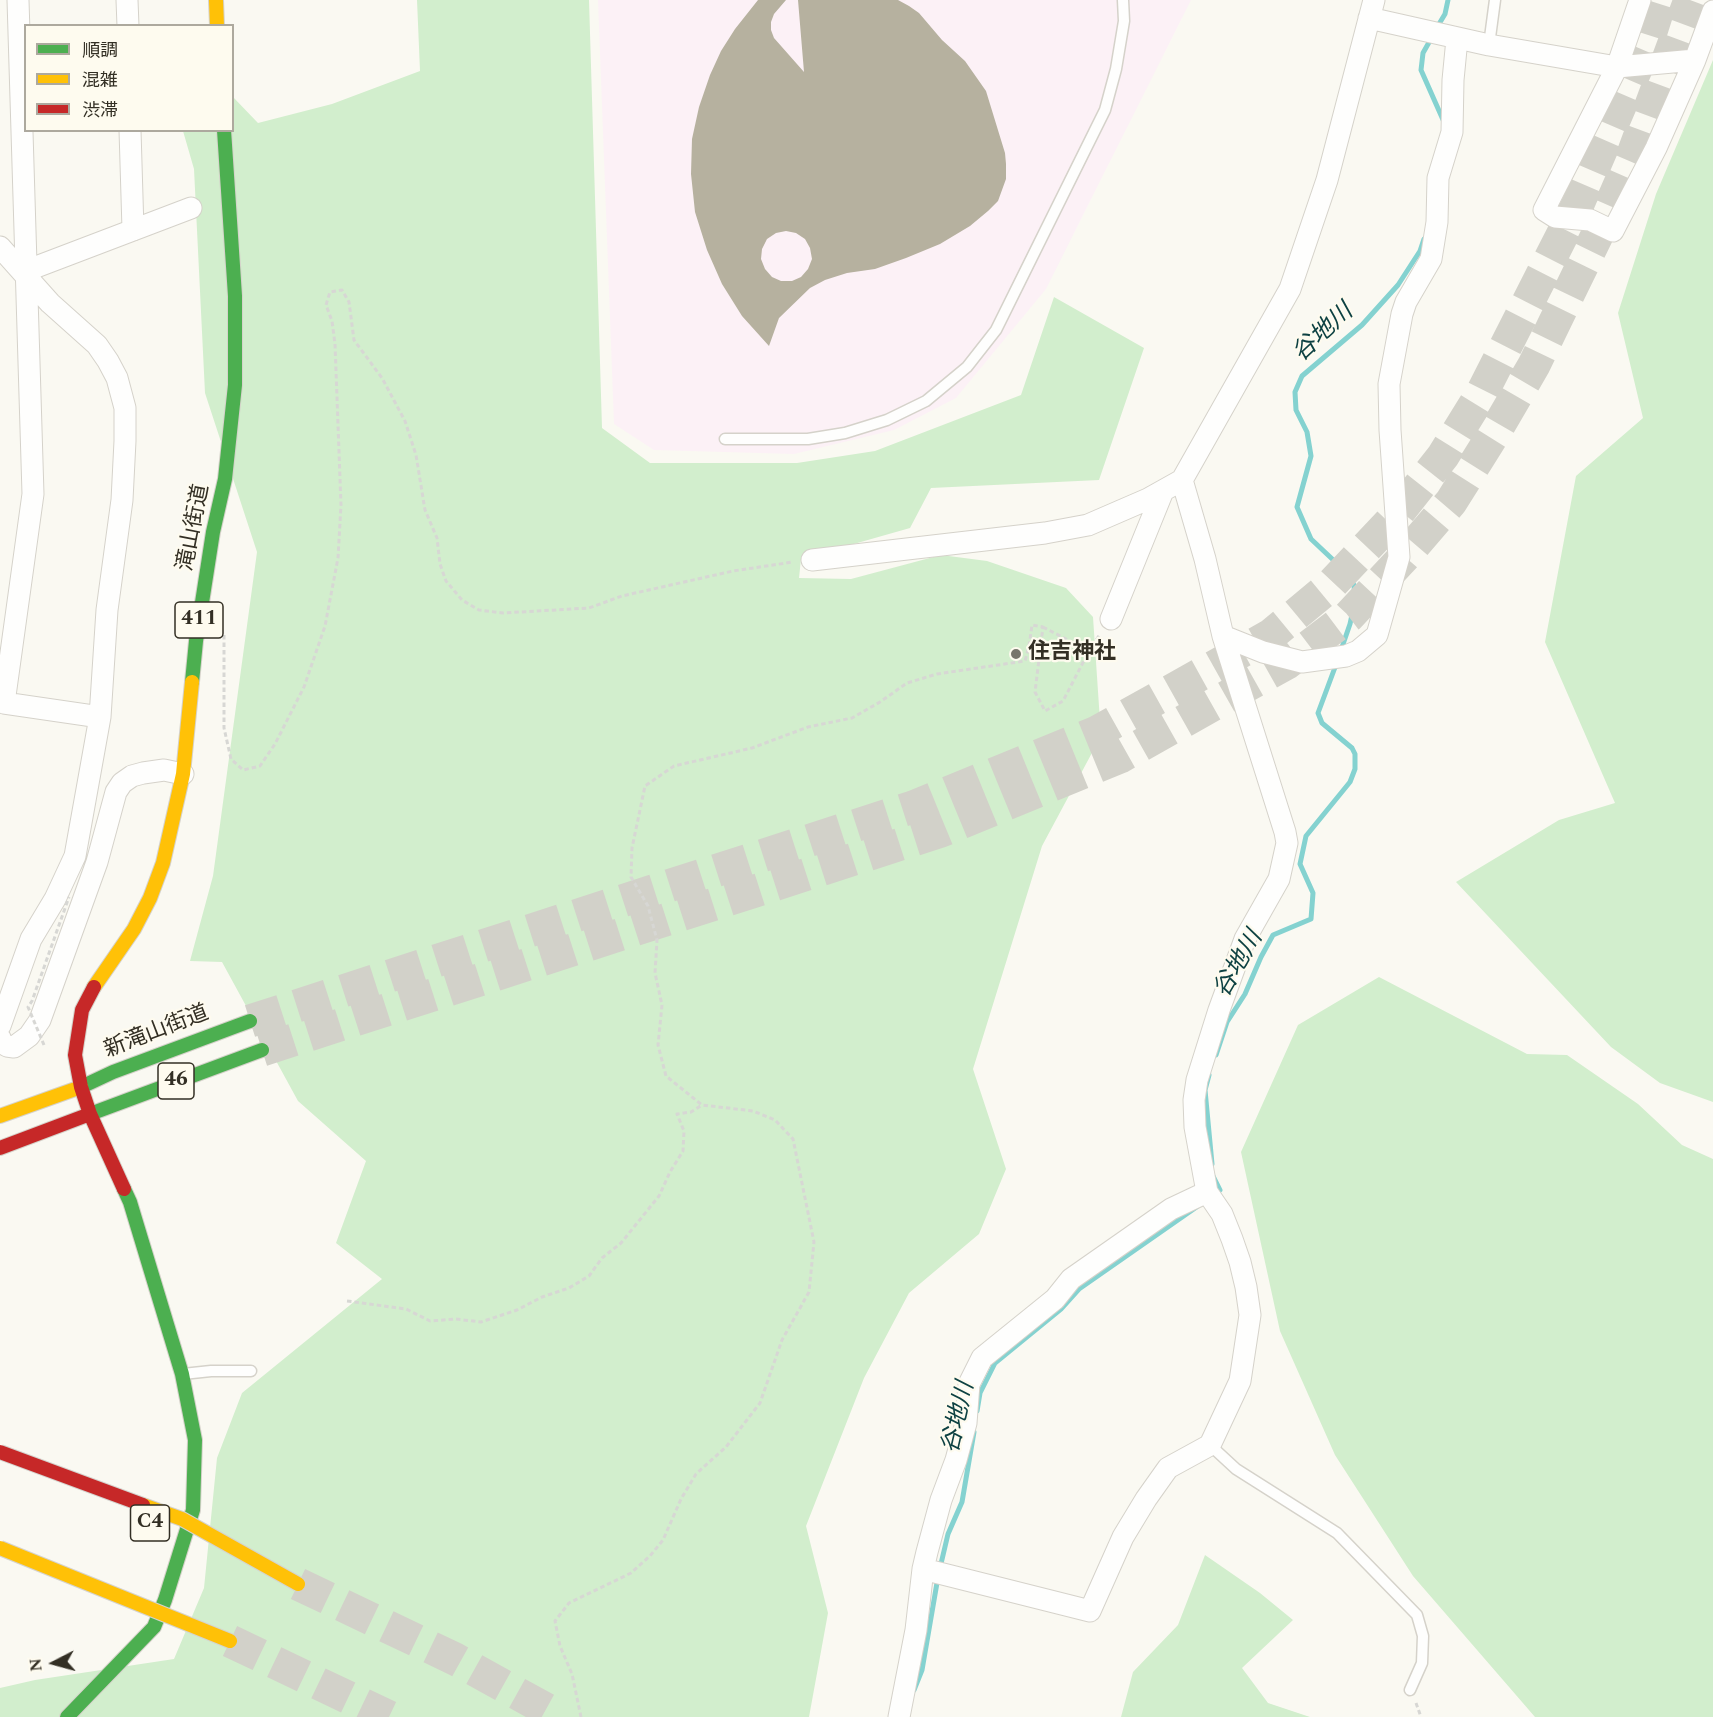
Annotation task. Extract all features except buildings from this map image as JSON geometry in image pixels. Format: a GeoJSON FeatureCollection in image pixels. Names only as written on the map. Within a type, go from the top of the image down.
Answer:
{"type":"FeatureCollection","features":[{"type":"Feature","properties":{"kind":"main road"},"geometry":{"type":"LineString","coordinates":[[216,0],[217,24]]}},
{"type":"Feature","properties":{"kind":"main road","name":"滝山街道"},"geometry":{"type":"LineString","coordinates":[[67,1717],[154,1627],[165,1600],[193,1510],[195,1440],[183,1374],[130,1202],[90,1114],[81,1087],[75,1055],[82,1010],[100,976],[134,929],[150,898],[163,863],[183,774],[196,642],[213,532],[225,479],[235,385],[235,296],[224,132]]}},
{"type":"Feature","properties":{"kind":"main road","name":"新滝山街道"},"geometry":{"type":"LineString","coordinates":[[81,1087],[122,1069],[250,1021]]}},
{"type":"Feature","properties":{"kind":"main road","name":"46"},"geometry":{"type":"LineString","coordinates":[[90,1114],[262,1050]]}},
{"type":"Feature","properties":{"kind":"main road"},"geometry":{"type":"LineString","coordinates":[[0,1116],[81,1087]]}},
{"type":"Feature","properties":{"kind":"main road"},"geometry":{"type":"LineString","coordinates":[[0,1148],[90,1114]]}},
{"type":"Feature","properties":{"kind":"main road","name":"C4"},"geometry":{"type":"LineString","coordinates":[[0,1452],[182,1519],[298,1584],[170,1530]]}},
{"type":"Feature","properties":{"kind":"main road","name":"C4"},"geometry":{"type":"LineString","coordinates":[[59,1489],[110,1508]]}},
{"type":"Feature","properties":{"kind":"main road"},"geometry":{"type":"LineString","coordinates":[[0,1548],[230,1641]]}},
{"type":"Feature","properties":{"kind":"street"},"geometry":{"type":"LineString","coordinates":[[0,7],[17,0],[33,494],[4,703],[100,717]]}},
{"type":"Feature","properties":{"kind":"street"},"geometry":{"type":"LineString","coordinates":[[127,0],[128,24]]}},
{"type":"Feature","properties":{"kind":"street"},"geometry":{"type":"LineString","coordinates":[[1640,0],[1617,67],[1544,210],[1555,217],[1590,220],[1613,231],[1656,148],[1695,60],[1713,11]]}},
{"type":"Feature","properties":{"kind":"street"},"geometry":{"type":"LineString","coordinates":[[812,560],[1045,533],[1088,525],[1117,514],[1182,480],[1290,290],[1327,180],[1371,9],[1457,39],[1617,67],[1695,60]]}},
{"type":"Feature","properties":{"kind":"street"},"geometry":{"type":"LineString","coordinates":[[1223,636],[1294,661],[1336,658],[1358,651],[1377,635],[1399,557],[1389,384],[1406,302],[1431,259],[1437,222],[1438,178],[1452,132],[1457,39]]}},
{"type":"Feature","properties":{"kind":"street"},"geometry":{"type":"LineString","coordinates":[[130,132],[133,230]]}},
{"type":"Feature","properties":{"kind":"street"},"geometry":{"type":"LineString","coordinates":[[26,275],[36,267],[190,208]]}},
{"type":"Feature","properties":{"kind":"street"},"geometry":{"type":"LineString","coordinates":[[0,247],[50,303],[97,345],[117,378],[125,408],[122,500],[107,610],[100,717],[75,856],[55,899],[31,939],[0,1026]]}},
{"type":"Feature","properties":{"kind":"street"},"geometry":{"type":"LineString","coordinates":[[923,1569],[1090,1611],[1123,1537],[1168,1468],[1210,1445],[1240,1381],[1250,1315],[1240,1262],[1222,1214],[1207,1192],[1195,1127],[1194,1100],[1197,1080],[1219,1010],[1245,939],[1279,879],[1287,843],[1223,636],[1205,559],[1182,480]]}},
{"type":"Feature","properties":{"kind":"street"},"geometry":{"type":"LineString","coordinates":[[1111,619],[1163,491]]}},
{"type":"Feature","properties":{"kind":"street"},"geometry":{"type":"LineString","coordinates":[[0,1038],[0,1041],[14,1047],[29,1036],[40,1020],[97,862],[116,792],[122,783],[132,776],[143,773],[164,770],[183,774]]}},
{"type":"Feature","properties":{"kind":"street"},"geometry":{"type":"LineString","coordinates":[[899,1717],[916,1630],[923,1569],[941,1500],[966,1423],[969,1384],[982,1358],[1055,1299],[1071,1279],[1171,1209],[1207,1192]]}},
{"type":"Feature","properties":{"kind":"lane"},"geometry":{"type":"LineString","coordinates":[[725,439],[808,439],[845,433],[887,420],[926,401],[967,368],[996,330],[1105,110],[1116,69],[1124,21],[1123,0]]}},
{"type":"Feature","properties":{"kind":"lane"},"geometry":{"type":"LineString","coordinates":[[1489,45],[1495,0]]}},
{"type":"Feature","properties":{"kind":"lane"},"geometry":{"type":"LineString","coordinates":[[183,1374],[250,1371]]}},
{"type":"Feature","properties":{"kind":"lane"},"geometry":{"type":"LineString","coordinates":[[1210,1445],[1236,1468],[1337,1533],[1417,1615],[1423,1636],[1422,1663],[1410,1690]]}},
{"type":"Feature","properties":{"kind":"path"},"geometry":{"type":"LineString","coordinates":[[224,728],[231,759],[243,770],[260,766],[304,687],[325,626],[338,558],[341,505],[335,344],[332,321],[326,305],[330,292],[342,290],[349,302],[354,340],[382,378],[405,421],[416,455],[425,510],[437,538],[440,564],[446,581],[462,600],[479,610],[503,613],[589,608],[622,597],[733,571],[812,560]]}},
{"type":"Feature","properties":{"kind":"path"},"geometry":{"type":"LineString","coordinates":[[1043,627],[1035,692],[1045,711],[1062,701],[1089,651],[1111,619]]}},
{"type":"Feature","properties":{"kind":"path"},"geometry":{"type":"LineString","coordinates":[[581,1717],[572,1674],[560,1646],[555,1621],[569,1603],[631,1573],[650,1556],[663,1540],[681,1498],[696,1474],[726,1447],[760,1403],[782,1340],[809,1292],[814,1242],[793,1139],[775,1120],[753,1111],[702,1105],[666,1076],[658,1045],[662,1005],[655,973],[657,940],[648,906],[631,877],[632,848],[645,786],[674,766],[752,748],[808,727],[852,718],[907,683],[937,674],[1025,661],[1032,625],[1043,627],[1089,651]]}},
{"type":"Feature","properties":{"kind":"path"},"geometry":{"type":"LineString","coordinates":[[44,1046],[28,1007],[69,897]]}},
{"type":"Feature","properties":{"kind":"path"},"geometry":{"type":"LineString","coordinates":[[347,1301],[406,1309],[430,1321],[456,1319],[481,1322],[569,1288],[589,1276],[602,1258],[621,1244],[659,1196],[683,1151],[684,1131],[677,1114],[691,1112],[702,1105]]}},
{"type":"Feature","properties":{"kind":"shaded area"},"geometry":{"type":"Polygon","coordinates":[[[598,0],[1191,0],[1046,289],[956,398],[894,430],[794,454],[654,450],[614,424],[598,0]]]}},
{"type":"Feature","properties":{"kind":"green space"},"geometry":{"type":"Polygon","coordinates":[[[417,0],[589,0],[602,428],[650,463],[797,463],[875,451],[1021,395],[1054,297],[1144,348],[1099,480],[931,488],[910,528],[801,559],[799,578],[851,579],[941,555],[987,561],[1066,588],[1093,617],[1101,736],[1042,846],[973,1069],[1006,1169],[979,1234],[909,1293],[864,1378],[806,1526],[828,1613],[809,1717],[0,1717],[0,1688],[35,1680],[174,1659],[204,1588],[217,1458],[242,1393],[382,1279],[336,1243],[366,1161],[298,1101],[222,962],[190,961],[213,876],[257,552],[205,393],[194,169],[183,132],[234,132],[234,98],[258,123],[332,104],[420,71],[417,0]]]}},
{"type":"Feature","properties":{"kind":"green space"},"geometry":{"type":"Polygon","coordinates":[[[1713,60],[1713,1102],[1660,1083],[1611,1047],[1456,882],[1559,820],[1615,803],[1545,642],[1576,476],[1643,418],[1618,313],[1656,194],[1713,60]]]}},
{"type":"Feature","properties":{"kind":"green space"},"geometry":{"type":"Polygon","coordinates":[[[1379,977],[1527,1054],[1567,1055],[1638,1104],[1682,1145],[1713,1159],[1713,1717],[1535,1717],[1413,1576],[1335,1455],[1280,1331],[1241,1152],[1298,1025],[1379,977]]]}},
{"type":"Feature","properties":{"kind":"green space"},"geometry":{"type":"Polygon","coordinates":[[[1205,1555],[1260,1593],[1293,1620],[1242,1668],[1268,1703],[1310,1717],[1121,1717],[1133,1672],[1178,1625],[1205,1555]]]}},
{"type":"Feature","properties":{"kind":"waterway","name":"谷地川"},"geometry":{"type":"LineString","coordinates":[[1436,29],[1445,14],[1448,0]]}},
{"type":"Feature","properties":{"kind":"waterway","name":"谷地川"},"geometry":{"type":"LineString","coordinates":[[1432,37],[1423,53],[1421,70],[1444,122]]}},
{"type":"Feature","properties":{"kind":"waterway","name":"谷地川"},"geometry":{"type":"LineString","coordinates":[[1341,650],[1355,601],[1354,585],[1346,572],[1311,539],[1297,507],[1311,456],[1307,432],[1296,410],[1295,392],[1302,376],[1362,325],[1398,285],[1420,251],[1424,239]]}},
{"type":"Feature","properties":{"kind":"waterway","name":"谷地川"},"geometry":{"type":"LineString","coordinates":[[1216,1055],[1227,1022],[1245,994],[1273,935],[1311,919],[1313,893],[1300,864],[1306,836],[1350,782],[1355,769],[1355,754],[1352,748],[1322,723],[1318,713],[1337,662]]}},
{"type":"Feature","properties":{"kind":"waterway","name":"谷地川"},"geometry":{"type":"LineString","coordinates":[[1209,1075],[1205,1090],[1212,1164]]}},
{"type":"Feature","properties":{"kind":"waterway","name":"谷地川"},"geometry":{"type":"LineString","coordinates":[[1213,1176],[1220,1190],[1215,1193]]}},
{"type":"Feature","properties":{"kind":"waterway","name":"谷地川"},"geometry":{"type":"LineString","coordinates":[[977,1411],[980,1393],[995,1363],[1061,1309],[1079,1289],[1198,1206]]}},
{"type":"Feature","properties":{"kind":"waterway","name":"谷地川"},"geometry":{"type":"LineString","coordinates":[[940,1568],[948,1534],[962,1502],[974,1432]]}},
{"type":"Feature","properties":{"kind":"waterway","name":"谷地川"},"geometry":{"type":"LineString","coordinates":[[914,1690],[922,1670],[938,1577]]}},
{"type":"Feature","properties":{"kind":"tunnel"},"geometry":{"type":"LineString","coordinates":[[250,1021],[913,807],[1097,732],[1271,635],[1329,587],[1394,518],[1443,456],[1483,391],[1578,204],[1648,41],[1661,0]]}},
{"type":"Feature","properties":{"kind":"tunnel"},"geometry":{"type":"LineString","coordinates":[[262,1050],[941,831],[1120,757],[1287,663],[1349,616],[1404,557],[1451,502],[1498,427],[1534,365],[1602,225],[1633,154],[1690,0]]}},
{"type":"Feature","properties":{"kind":"tunnel"},"geometry":{"type":"LineString","coordinates":[[298,1584],[455,1659],[560,1717]]}},
{"type":"Feature","properties":{"kind":"tunnel"},"geometry":{"type":"LineString","coordinates":[[230,1641],[389,1717]]}},
{"type":"Feature","properties":{"kind":"traffic: fast"},"geometry":{"type":"LineString","coordinates":[[192,682],[213,532],[225,479],[235,385],[235,296],[224,132]]}},
{"type":"Feature","properties":{"kind":"traffic: fast"},"geometry":{"type":"LineString","coordinates":[[81,1087],[113,1072],[250,1021]]}},
{"type":"Feature","properties":{"kind":"traffic: fast"},"geometry":{"type":"LineString","coordinates":[[90,1114],[262,1050]]}},
{"type":"Feature","properties":{"kind":"traffic: fast"},"geometry":{"type":"LineString","coordinates":[[67,1717],[154,1627],[165,1600],[193,1510],[195,1440],[182,1374],[130,1202],[124,1189]]}},
{"type":"Feature","properties":{"kind":"traffic: slow"},"geometry":{"type":"LineString","coordinates":[[216,0],[217,24]]}},
{"type":"Feature","properties":{"kind":"traffic: slow"},"geometry":{"type":"LineString","coordinates":[[94,987],[134,929],[150,898],[163,863],[183,774],[192,682]]}},
{"type":"Feature","properties":{"kind":"traffic: slow"},"geometry":{"type":"LineString","coordinates":[[0,1116],[81,1087]]}},
{"type":"Feature","properties":{"kind":"traffic: slow"},"geometry":{"type":"LineString","coordinates":[[143,1505],[182,1519],[298,1584]]}},
{"type":"Feature","properties":{"kind":"traffic: slow"},"geometry":{"type":"LineString","coordinates":[[0,1548],[230,1641]]}},
{"type":"Feature","properties":{"kind":"traffic: jam"},"geometry":{"type":"LineString","coordinates":[[0,1148],[90,1114],[81,1087],[75,1055],[82,1010],[94,987]]}},
{"type":"Feature","properties":{"kind":"traffic: jam"},"geometry":{"type":"LineString","coordinates":[[90,1114],[124,1189]]}},
{"type":"Feature","properties":{"kind":"traffic: jam"},"geometry":{"type":"LineString","coordinates":[[0,1452],[143,1505]]}},
{"type":"Feature","properties":{"kind":"place","name":"住吉神社"},"geometry":{"type":"Point","coordinates":[1016,654]}}]}
